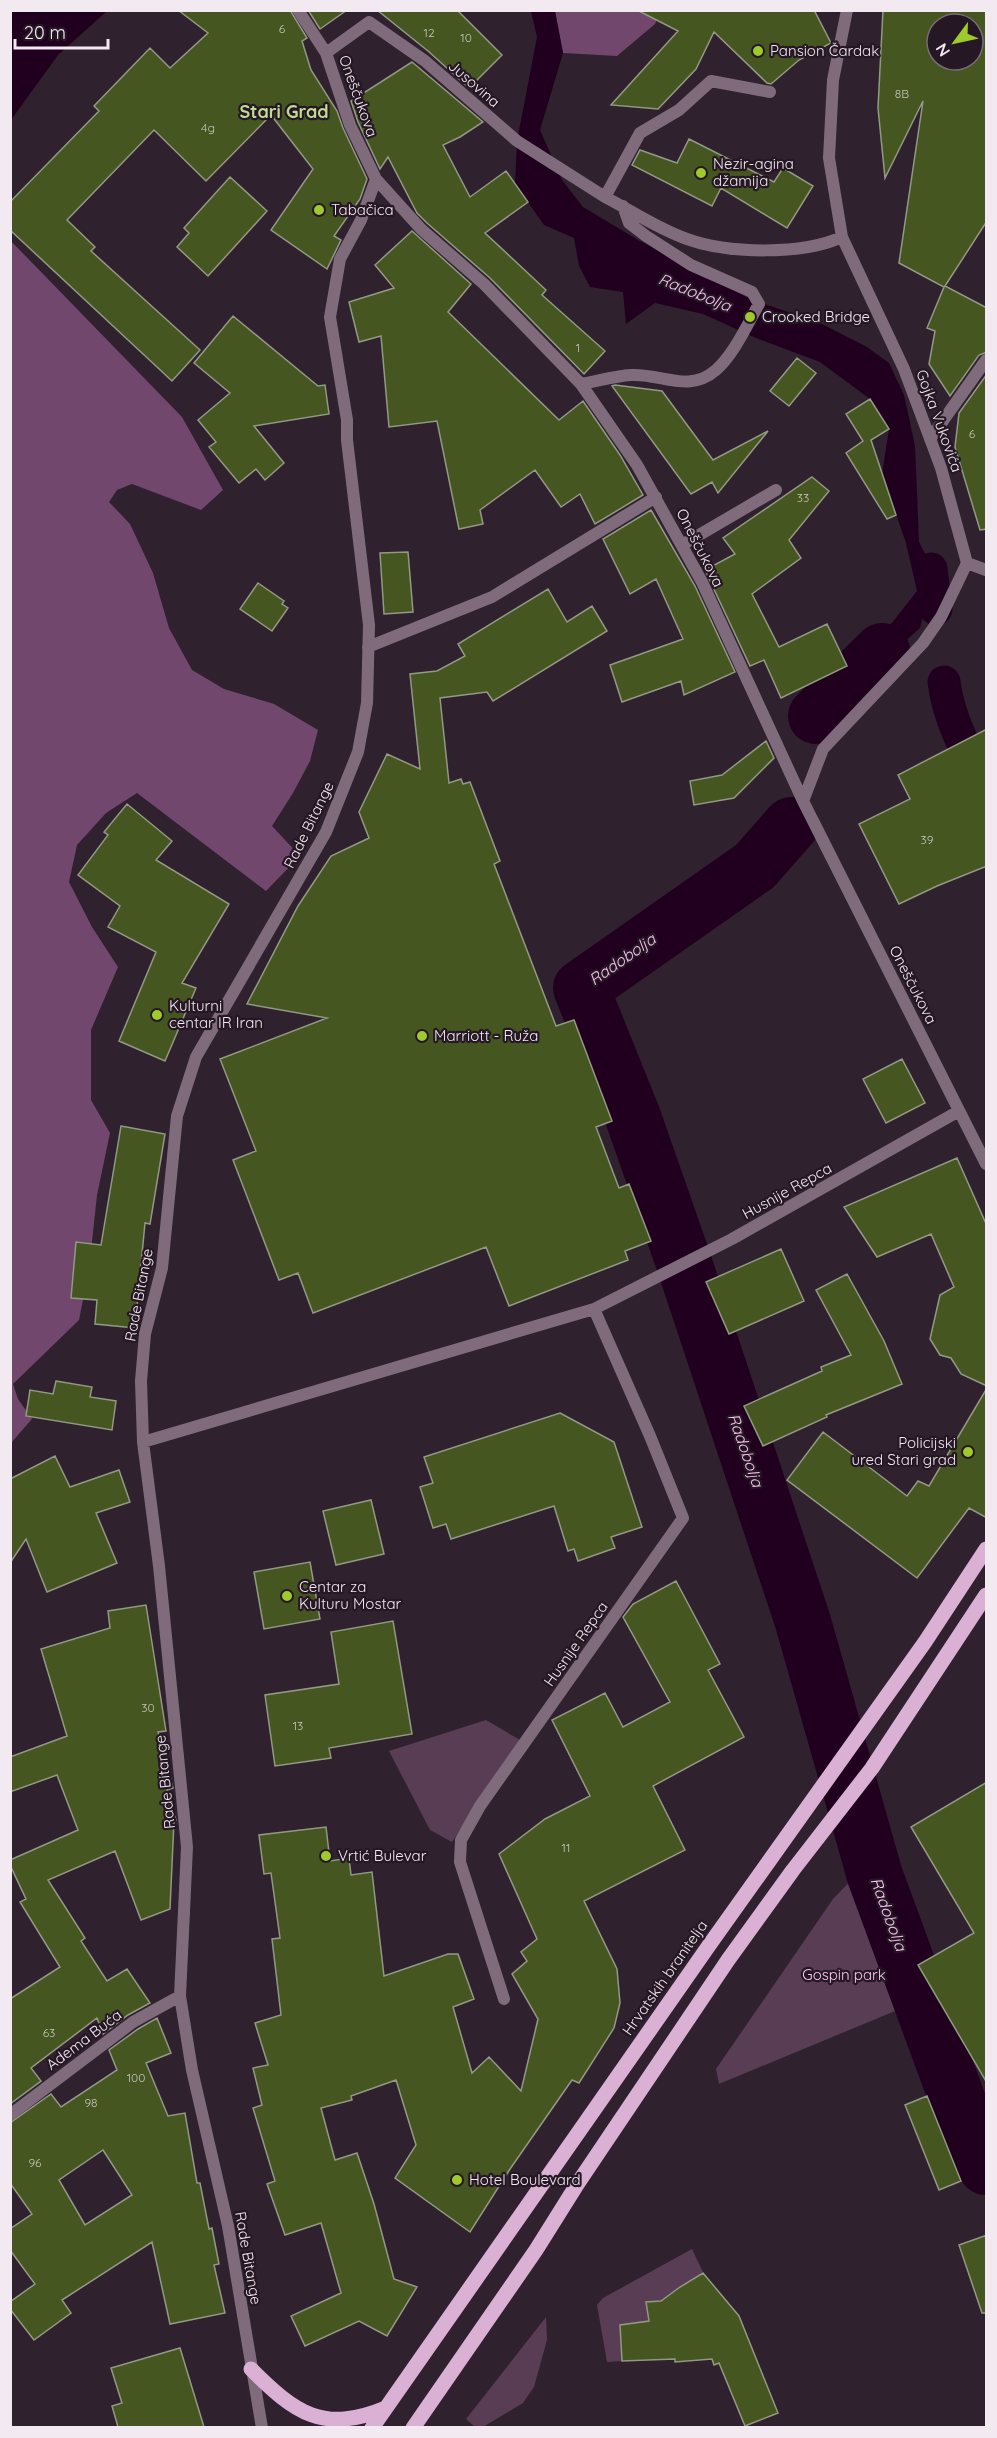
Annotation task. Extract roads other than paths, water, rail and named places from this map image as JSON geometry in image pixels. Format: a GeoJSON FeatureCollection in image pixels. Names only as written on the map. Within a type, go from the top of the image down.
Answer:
{"type":"FeatureCollection","features":[{"type":"Feature","properties":{"kind":"main road","name":"Hrvatskih branitelja"},"geometry":{"type":"LineString","coordinates":[[372,2427],[925,1642],[987,1549]]}},
{"type":"Feature","properties":{"kind":"main road"},"geometry":{"type":"LineString","coordinates":[[413,2427],[536,2250],[578,2183],[729,1960],[793,1870],[872,1768],[987,1595]]}},
{"type":"Feature","properties":{"kind":"main road"},"geometry":{"type":"LineString","coordinates":[[251,2369],[278,2396],[298,2410],[325,2419],[352,2420],[386,2408]]}},
{"type":"Feature","properties":{"kind":"street","name":"Oneščukova"},"geometry":{"type":"LineString","coordinates":[[298,10],[326,53],[350,125],[376,178],[421,229],[484,285],[581,384],[637,465],[682,545],[802,801],[987,1164]]}},
{"type":"Feature","properties":{"kind":"street","name":"Gojka Vukovića"},"geometry":{"type":"LineString","coordinates":[[847,10],[833,80],[829,158],[842,237],[904,369],[955,513],[967,563]]}},
{"type":"Feature","properties":{"kind":"street","name":"Jusovina"},"geometry":{"type":"LineString","coordinates":[[326,53],[369,22],[425,62],[517,141],[605,197],[688,240],[747,251],[826,245],[842,237]]}},
{"type":"Feature","properties":{"kind":"street"},"geometry":{"type":"LineString","coordinates":[[605,197],[640,133],[680,110],[711,81],[770,92]]}},
{"type":"Feature","properties":{"kind":"street","name":"Rade Bitange"},"geometry":{"type":"LineString","coordinates":[[262,2427],[228,2226],[192,2070],[180,1996],[187,1846],[159,1566],[143,1442],[141,1381],[145,1334],[162,1268],[177,1116],[196,1057],[326,832],[358,752],[367,703],[369,625],[347,420],[330,317],[340,259],[361,220],[376,178]]}},
{"type":"Feature","properties":{"kind":"street"},"geometry":{"type":"LineString","coordinates":[[581,384],[633,375],[670,381],[697,381],[716,369],[731,350],[759,304],[752,292],[691,265],[646,236],[629,223],[623,206]]}},
{"type":"Feature","properties":{"kind":"street"},"geometry":{"type":"LineString","coordinates":[[930,439],[987,360]]}},
{"type":"Feature","properties":{"kind":"street"},"geometry":{"type":"LineString","coordinates":[[682,545],[776,490]]}},
{"type":"Feature","properties":{"kind":"street"},"geometry":{"type":"LineString","coordinates":[[368,647],[492,597],[656,497]]}},
{"type":"Feature","properties":{"kind":"street"},"geometry":{"type":"LineString","coordinates":[[802,801],[823,750],[923,643],[941,617],[967,563],[987,570]]}},
{"type":"Feature","properties":{"kind":"street","name":"Husnije Repca"},"geometry":{"type":"LineString","coordinates":[[143,1442],[594,1309],[732,1239],[960,1111]]}},
{"type":"Feature","properties":{"kind":"street","name":"Husnije Repca"},"geometry":{"type":"LineString","coordinates":[[504,1999],[460,1862],[461,1840],[480,1806],[683,1518],[594,1309]]}},
{"type":"Feature","properties":{"kind":"street","name":"Adema Buća"},"geometry":{"type":"LineString","coordinates":[[10,2115],[133,2022],[180,1996]]}},
{"type":"Feature","properties":{"kind":"water"},"geometry":{"type":"Polygon","coordinates":[[[11,10],[107,11],[58,55],[11,120],[11,10]]]}},
{"type":"Feature","properties":{"kind":"water"},"geometry":{"type":"Polygon","coordinates":[[[531,11],[555,11],[563,53],[540,130],[562,180],[583,207],[638,240],[752,300],[818,322],[867,347],[889,363],[904,395],[915,446],[919,542],[935,573],[920,628],[834,704],[817,706],[869,652],[917,591],[906,543],[882,474],[889,429],[870,399],[820,362],[756,338],[703,314],[655,303],[626,324],[623,292],[590,287],[579,266],[574,238],[544,225],[515,184],[517,141],[537,37],[531,11]]]}},
{"type":"Feature","properties":{"kind":"waterway","name":"Radobolja"},"geometry":{"type":"LineString","coordinates":[[931,569],[936,609]]}},
{"type":"Feature","properties":{"kind":"waterway","name":"Radobolja"},"geometry":{"type":"LineString","coordinates":[[816,716],[882,651]]}},
{"type":"Feature","properties":{"kind":"waterway","name":"Radobolja"},"geometry":{"type":"LineString","coordinates":[[944,682],[949,707],[959,734],[971,758],[986,779]]}},
{"type":"Feature","properties":{"kind":"waterway","name":"Radobolja"},"geometry":{"type":"LineString","coordinates":[[791,825],[755,866],[581,988],[633,1117],[803,1622],[875,1876],[970,2134],[986,2167]]}},
{"type":"Feature","properties":{"kind":"place","name":"Pansion Čardak"},"geometry":{"type":"Point","coordinates":[758,51]}},
{"type":"Feature","properties":{"kind":"place","name":"Nezir-agina džamija"},"geometry":{"type":"Point","coordinates":[701,173]}},
{"type":"Feature","properties":{"kind":"place","name":"Tabačica"},"geometry":{"type":"Point","coordinates":[319,210]}},
{"type":"Feature","properties":{"kind":"place","name":"Crooked Bridge"},"geometry":{"type":"Point","coordinates":[750,317]}},
{"type":"Feature","properties":{"kind":"place","name":"Kulturni centar IR Iran"},"geometry":{"type":"Point","coordinates":[157,1015]}},
{"type":"Feature","properties":{"kind":"place","name":"Marriott - Ruža"},"geometry":{"type":"Point","coordinates":[422,1036]}},
{"type":"Feature","properties":{"kind":"place","name":"Policijski ured Stari grad"},"geometry":{"type":"Point","coordinates":[968,1452]}},
{"type":"Feature","properties":{"kind":"place","name":"Centar za Kulturu Mostar"},"geometry":{"type":"Point","coordinates":[287,1596]}},
{"type":"Feature","properties":{"kind":"place","name":"Vrtić Bulevar"},"geometry":{"type":"Point","coordinates":[326,1856]}},
{"type":"Feature","properties":{"kind":"place","name":"Hotel Boulevard"},"geometry":{"type":"Point","coordinates":[457,2180]}},
{"type":"Feature","properties":{"kind":"district","name":"Stari Grad"},"geometry":{"type":"Point","coordinates":[284,112]}},
{"type":"Feature","properties":{"kind":"park label","name":"Gospin park"},"geometry":{"type":"Point","coordinates":[844,1975]}}]}
